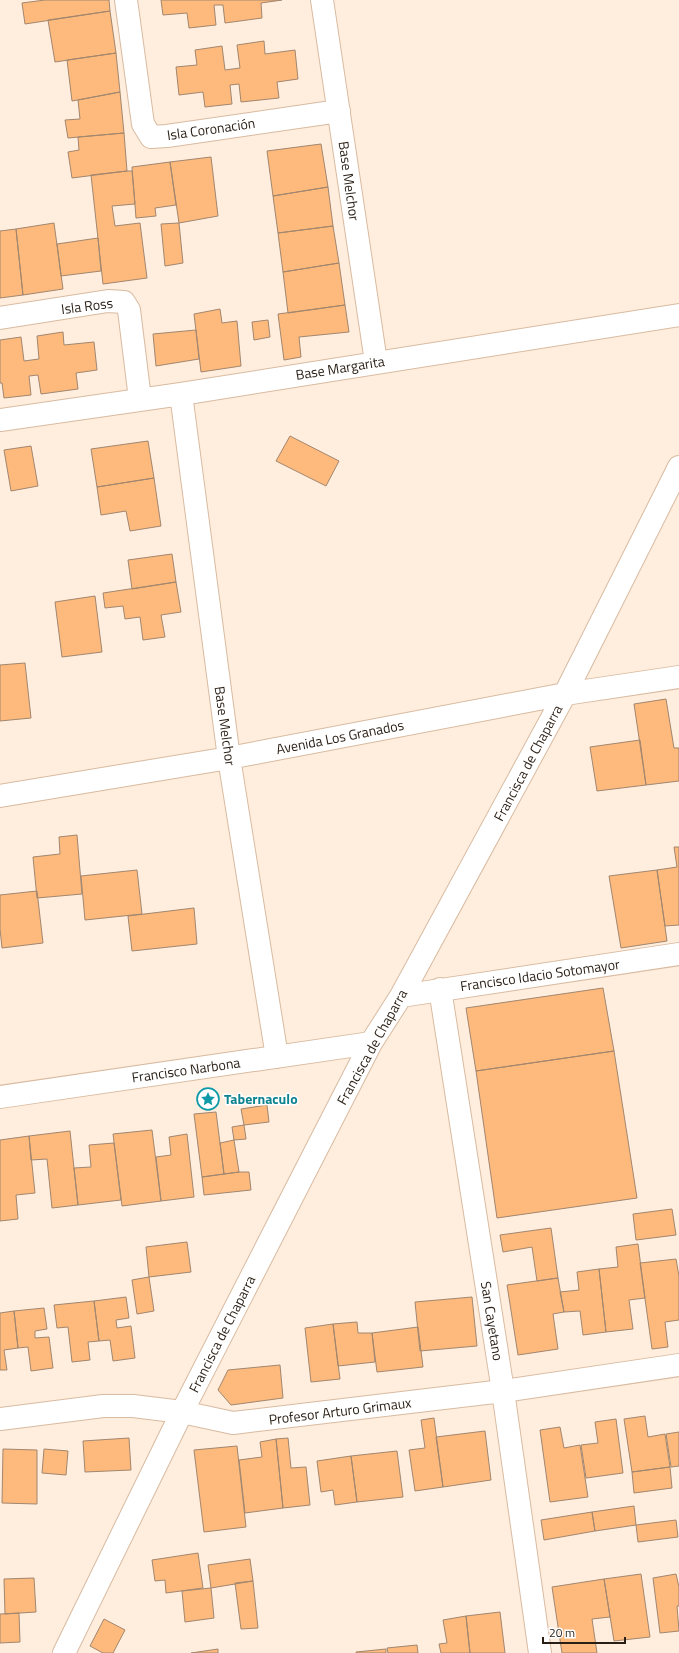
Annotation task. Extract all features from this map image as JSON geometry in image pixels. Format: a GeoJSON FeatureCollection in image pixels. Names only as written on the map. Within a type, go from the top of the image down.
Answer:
{"type":"FeatureCollection","features":[{"type":"Feature","properties":{"kind":"street","name":"Isla Coronación"},"geometry":{"type":"LineString","coordinates":[[126,0],[143,124],[151,137],[168,136],[339,111]]}},
{"type":"Feature","properties":{"kind":"street","name":"Base Melchor"},"geometry":{"type":"LineString","coordinates":[[322,0],[376,362]]}},
{"type":"Feature","properties":{"kind":"street","name":"Isla Ross"},"geometry":{"type":"LineString","coordinates":[[0,318],[108,301],[124,302],[129,310],[140,399]]}},
{"type":"Feature","properties":{"kind":"street","name":"Base Margarita"},"geometry":{"type":"LineString","coordinates":[[0,420],[181,394],[679,315]]}},
{"type":"Feature","properties":{"kind":"street","name":"Base Melchor"},"geometry":{"type":"LineString","coordinates":[[181,394],[229,758],[277,1057]]}},
{"type":"Feature","properties":{"kind":"street","name":"Francisca de Chaparra"},"geometry":{"type":"LineString","coordinates":[[64,1653],[182,1412],[372,1043],[401,996],[565,694],[679,467]]}},
{"type":"Feature","properties":{"kind":"street","name":"Avenida Los Granados"},"geometry":{"type":"LineString","coordinates":[[0,796],[229,758],[565,694],[679,677]]}},
{"type":"Feature","properties":{"kind":"street","name":"Francisco Idacio Sotomayor"},"geometry":{"type":"LineString","coordinates":[[401,996],[679,954]]}},
{"type":"Feature","properties":{"kind":"street","name":"San Cayetano"},"geometry":{"type":"LineString","coordinates":[[440,989],[503,1392],[540,1653]]}},
{"type":"Feature","properties":{"kind":"street","name":"Francisco Narbona"},"geometry":{"type":"LineString","coordinates":[[0,1097],[372,1043]]}},
{"type":"Feature","properties":{"kind":"street","name":"Profesor Arturo Grimaux"},"geometry":{"type":"LineString","coordinates":[[0,1419],[103,1406],[133,1406],[182,1412],[234,1423],[503,1392],[679,1365]]}},
{"type":"Feature","properties":{"kind":"building"},"geometry":{"type":"Polygon","coordinates":[[[45,0],[109,0],[110,11],[25,24],[22,3],[45,0]]]}},
{"type":"Feature","properties":{"kind":"building"},"geometry":{"type":"Polygon","coordinates":[[[161,0],[282,0],[261,3],[262,18],[225,23],[223,5],[214,5],[216,25],[189,28],[187,13],[163,15],[161,0]]]}},
{"type":"Feature","properties":{"kind":"building"},"geometry":{"type":"Polygon","coordinates":[[[110,11],[116,53],[55,62],[48,20],[110,11]]]}},
{"type":"Feature","properties":{"kind":"building"},"geometry":{"type":"Polygon","coordinates":[[[264,41],[265,54],[295,50],[298,79],[277,82],[279,98],[241,102],[239,84],[230,85],[232,104],[205,107],[203,92],[179,95],[176,67],[197,65],[195,50],[222,46],[225,70],[240,68],[237,45],[264,41]]]}},
{"type":"Feature","properties":{"kind":"building"},"geometry":{"type":"Polygon","coordinates":[[[116,53],[120,92],[72,101],[67,60],[116,53]]]}},
{"type":"Feature","properties":{"kind":"building"},"geometry":{"type":"Polygon","coordinates":[[[120,92],[124,133],[68,138],[65,120],[80,119],[78,100],[120,92]]]}},
{"type":"Feature","properties":{"kind":"building"},"geometry":{"type":"Polygon","coordinates":[[[124,133],[127,171],[72,178],[68,152],[79,150],[78,137],[124,133]]]}},
{"type":"Feature","properties":{"kind":"building"},"geometry":{"type":"Polygon","coordinates":[[[321,144],[328,187],[273,196],[267,151],[321,144]]]}},
{"type":"Feature","properties":{"kind":"building"},"geometry":{"type":"Polygon","coordinates":[[[211,157],[218,216],[179,223],[170,162],[211,157]]]}},
{"type":"Feature","properties":{"kind":"building"},"geometry":{"type":"Polygon","coordinates":[[[170,162],[176,205],[155,208],[156,216],[136,218],[132,167],[170,162]]]}},
{"type":"Feature","properties":{"kind":"building"},"geometry":{"type":"Polygon","coordinates":[[[132,171],[135,204],[112,206],[115,226],[140,223],[147,278],[103,284],[91,175],[132,171]]]}},
{"type":"Feature","properties":{"kind":"building"},"geometry":{"type":"Polygon","coordinates":[[[328,187],[333,226],[278,233],[273,196],[328,187]]]}},
{"type":"Feature","properties":{"kind":"building"},"geometry":{"type":"Polygon","coordinates":[[[54,223],[63,289],[23,295],[16,229],[54,223]]]}},
{"type":"Feature","properties":{"kind":"building"},"geometry":{"type":"Polygon","coordinates":[[[179,223],[183,263],[165,266],[161,224],[179,223]]]}},
{"type":"Feature","properties":{"kind":"building"},"geometry":{"type":"Polygon","coordinates":[[[333,226],[339,263],[283,272],[278,233],[333,226]]]}},
{"type":"Feature","properties":{"kind":"building"},"geometry":{"type":"Polygon","coordinates":[[[16,229],[23,295],[0,298],[0,231],[16,229]]]}},
{"type":"Feature","properties":{"kind":"building"},"geometry":{"type":"Polygon","coordinates":[[[98,238],[101,271],[61,276],[57,244],[98,238]]]}},
{"type":"Feature","properties":{"kind":"building"},"geometry":{"type":"Polygon","coordinates":[[[339,263],[345,305],[288,313],[283,272],[339,263]]]}},
{"type":"Feature","properties":{"kind":"building"},"geometry":{"type":"Polygon","coordinates":[[[345,305],[349,332],[299,337],[301,357],[284,360],[278,314],[345,305]]]}},
{"type":"Feature","properties":{"kind":"building"},"geometry":{"type":"Polygon","coordinates":[[[220,309],[222,323],[237,321],[241,366],[201,372],[194,314],[220,309]]]}},
{"type":"Feature","properties":{"kind":"building"},"geometry":{"type":"Polygon","coordinates":[[[268,320],[270,337],[254,340],[252,322],[268,320]]]}},
{"type":"Feature","properties":{"kind":"building"},"geometry":{"type":"Polygon","coordinates":[[[196,330],[199,359],[156,366],[153,334],[196,330]]]}},
{"type":"Feature","properties":{"kind":"building"},"geometry":{"type":"Polygon","coordinates":[[[63,332],[64,345],[94,342],[97,370],[76,373],[78,389],[41,394],[38,375],[29,376],[31,395],[4,398],[2,383],[0,383],[0,340],[21,337],[24,361],[39,359],[37,336],[63,332]]]}},
{"type":"Feature","properties":{"kind":"building"},"geometry":{"type":"Polygon","coordinates":[[[290,436],[339,461],[326,486],[276,461],[290,436]]]}},
{"type":"Feature","properties":{"kind":"building"},"geometry":{"type":"Polygon","coordinates":[[[148,441],[154,478],[97,487],[91,449],[148,441]]]}},
{"type":"Feature","properties":{"kind":"building"},"geometry":{"type":"Polygon","coordinates":[[[31,446],[38,486],[11,491],[4,450],[31,446]]]}},
{"type":"Feature","properties":{"kind":"building"},"geometry":{"type":"Polygon","coordinates":[[[154,478],[161,526],[130,531],[126,511],[101,515],[97,487],[154,478]]]}},
{"type":"Feature","properties":{"kind":"building"},"geometry":{"type":"Polygon","coordinates":[[[172,554],[176,582],[132,589],[128,560],[172,554]]]}},
{"type":"Feature","properties":{"kind":"building"},"geometry":{"type":"Polygon","coordinates":[[[176,582],[181,612],[161,615],[165,637],[143,640],[140,617],[125,619],[123,606],[105,608],[103,593],[176,582]]]}},
{"type":"Feature","properties":{"kind":"building"},"geometry":{"type":"Polygon","coordinates":[[[95,596],[102,652],[62,657],[55,602],[95,596]]]}},
{"type":"Feature","properties":{"kind":"building"},"geometry":{"type":"Polygon","coordinates":[[[25,663],[31,718],[0,721],[0,665],[25,663]]]}},
{"type":"Feature","properties":{"kind":"building"},"geometry":{"type":"Polygon","coordinates":[[[666,699],[674,748],[679,748],[679,781],[646,785],[634,704],[666,699]]]}},
{"type":"Feature","properties":{"kind":"building"},"geometry":{"type":"Polygon","coordinates":[[[640,740],[646,785],[597,791],[590,747],[640,740]]]}},
{"type":"Feature","properties":{"kind":"building"},"geometry":{"type":"Polygon","coordinates":[[[77,835],[82,894],[37,898],[33,857],[60,854],[59,837],[77,835]]]}},
{"type":"Feature","properties":{"kind":"building"},"geometry":{"type":"Polygon","coordinates":[[[674,847],[679,847],[679,925],[665,926],[657,870],[677,867],[674,847]]]}},
{"type":"Feature","properties":{"kind":"building"},"geometry":{"type":"Polygon","coordinates":[[[137,870],[142,914],[85,920],[81,876],[137,870]]]}},
{"type":"Feature","properties":{"kind":"building"},"geometry":{"type":"Polygon","coordinates":[[[657,870],[667,941],[621,948],[609,876],[657,870]]]}},
{"type":"Feature","properties":{"kind":"building"},"geometry":{"type":"Polygon","coordinates":[[[37,891],[43,943],[2,948],[0,929],[0,895],[37,891]]]}},
{"type":"Feature","properties":{"kind":"building"},"geometry":{"type":"Polygon","coordinates":[[[194,908],[197,944],[132,951],[128,916],[194,908]]]}},
{"type":"Feature","properties":{"kind":"building"},"geometry":{"type":"Polygon","coordinates":[[[603,988],[614,1051],[476,1071],[466,1008],[603,988]]]}},
{"type":"Feature","properties":{"kind":"building"},"geometry":{"type":"Polygon","coordinates":[[[614,1051],[637,1198],[497,1218],[476,1071],[614,1051]]]}},
{"type":"Feature","properties":{"kind":"building"},"geometry":{"type":"Polygon","coordinates":[[[267,1105],[269,1122],[244,1125],[241,1109],[267,1105]]]}},
{"type":"Feature","properties":{"kind":"building"},"geometry":{"type":"Polygon","coordinates":[[[216,1112],[224,1174],[202,1177],[194,1114],[216,1112]]]}},
{"type":"Feature","properties":{"kind":"building"},"geometry":{"type":"Polygon","coordinates":[[[244,1125],[246,1139],[234,1140],[232,1127],[244,1125]]]}},
{"type":"Feature","properties":{"kind":"building"},"geometry":{"type":"Polygon","coordinates":[[[152,1130],[161,1201],[122,1206],[113,1134],[152,1130]]]}},
{"type":"Feature","properties":{"kind":"building"},"geometry":{"type":"Polygon","coordinates":[[[70,1131],[78,1205],[52,1208],[47,1159],[31,1160],[29,1136],[70,1131]]]}},
{"type":"Feature","properties":{"kind":"building"},"geometry":{"type":"Polygon","coordinates":[[[187,1134],[194,1197],[161,1201],[156,1157],[171,1155],[169,1137],[187,1134]]]}},
{"type":"Feature","properties":{"kind":"building"},"geometry":{"type":"Polygon","coordinates":[[[29,1136],[35,1193],[16,1195],[18,1219],[0,1221],[0,1140],[29,1136]]]}},
{"type":"Feature","properties":{"kind":"building"},"geometry":{"type":"Polygon","coordinates":[[[234,1140],[239,1172],[224,1174],[220,1143],[234,1140]]]}},
{"type":"Feature","properties":{"kind":"building"},"geometry":{"type":"Polygon","coordinates":[[[114,1143],[121,1200],[78,1205],[74,1168],[91,1167],[89,1145],[114,1143]]]}},
{"type":"Feature","properties":{"kind":"building"},"geometry":{"type":"Polygon","coordinates":[[[249,1172],[251,1190],[204,1195],[202,1177],[249,1172]]]}},
{"type":"Feature","properties":{"kind":"building"},"geometry":{"type":"Polygon","coordinates":[[[672,1209],[676,1235],[636,1240],[633,1214],[672,1209]]]}},
{"type":"Feature","properties":{"kind":"building"},"geometry":{"type":"Polygon","coordinates":[[[551,1228],[558,1278],[537,1281],[532,1247],[503,1252],[500,1235],[551,1228]]]}},
{"type":"Feature","properties":{"kind":"building"},"geometry":{"type":"Polygon","coordinates":[[[187,1242],[191,1272],[149,1277],[146,1247],[187,1242]]]}},
{"type":"Feature","properties":{"kind":"building"},"geometry":{"type":"Polygon","coordinates":[[[638,1244],[645,1298],[629,1300],[633,1329],[606,1332],[599,1269],[618,1267],[616,1247],[638,1244]]]}},
{"type":"Feature","properties":{"kind":"building"},"geometry":{"type":"Polygon","coordinates":[[[676,1259],[679,1276],[679,1320],[665,1322],[668,1347],[652,1349],[640,1263],[676,1259]]]}},
{"type":"Feature","properties":{"kind":"building"},"geometry":{"type":"Polygon","coordinates":[[[599,1269],[606,1332],[583,1335],[580,1311],[564,1312],[560,1292],[579,1290],[577,1272],[599,1269]]]}},
{"type":"Feature","properties":{"kind":"building"},"geometry":{"type":"Polygon","coordinates":[[[149,1277],[154,1311],[137,1314],[132,1280],[149,1277]]]}},
{"type":"Feature","properties":{"kind":"building"},"geometry":{"type":"Polygon","coordinates":[[[558,1278],[564,1312],[553,1314],[558,1349],[518,1355],[507,1285],[558,1278]]]}},
{"type":"Feature","properties":{"kind":"building"},"geometry":{"type":"Polygon","coordinates":[[[126,1297],[129,1318],[116,1320],[117,1328],[131,1326],[135,1358],[113,1361],[110,1340],[99,1341],[94,1301],[126,1297]]]}},
{"type":"Feature","properties":{"kind":"building"},"geometry":{"type":"Polygon","coordinates":[[[472,1297],[477,1346],[420,1351],[415,1302],[472,1297]]]}},
{"type":"Feature","properties":{"kind":"building"},"geometry":{"type":"Polygon","coordinates":[[[94,1301],[99,1341],[88,1342],[90,1360],[72,1362],[68,1327],[57,1328],[54,1305],[94,1301]]]}},
{"type":"Feature","properties":{"kind":"building"},"geometry":{"type":"Polygon","coordinates":[[[44,1308],[47,1329],[35,1331],[35,1338],[49,1337],[53,1368],[31,1371],[28,1347],[18,1348],[14,1311],[44,1308]]]}},
{"type":"Feature","properties":{"kind":"building"},"geometry":{"type":"Polygon","coordinates":[[[14,1311],[18,1348],[4,1350],[7,1370],[0,1370],[0,1313],[14,1311]]]}},
{"type":"Feature","properties":{"kind":"building"},"geometry":{"type":"Polygon","coordinates":[[[357,1322],[358,1333],[372,1333],[375,1362],[338,1366],[333,1324],[357,1322]]]}},
{"type":"Feature","properties":{"kind":"building"},"geometry":{"type":"Polygon","coordinates":[[[333,1324],[340,1379],[311,1382],[305,1328],[333,1324]]]}},
{"type":"Feature","properties":{"kind":"building"},"geometry":{"type":"Polygon","coordinates":[[[418,1327],[423,1367],[377,1372],[372,1333],[418,1327]]]}},
{"type":"Feature","properties":{"kind":"building"},"geometry":{"type":"Polygon","coordinates":[[[280,1365],[283,1398],[231,1405],[218,1390],[228,1370],[280,1365]]]}},
{"type":"Feature","properties":{"kind":"building"},"geometry":{"type":"Polygon","coordinates":[[[645,1416],[648,1437],[665,1434],[670,1467],[632,1472],[624,1419],[645,1416]]]}},
{"type":"Feature","properties":{"kind":"building"},"geometry":{"type":"Polygon","coordinates":[[[434,1418],[443,1487],[415,1491],[409,1450],[425,1448],[421,1420],[434,1418]]]}},
{"type":"Feature","properties":{"kind":"building"},"geometry":{"type":"Polygon","coordinates":[[[616,1419],[623,1473],[586,1478],[581,1445],[598,1443],[595,1422],[616,1419]]]}},
{"type":"Feature","properties":{"kind":"building"},"geometry":{"type":"Polygon","coordinates":[[[560,1427],[564,1448],[580,1445],[588,1497],[550,1502],[540,1430],[560,1427]]]}},
{"type":"Feature","properties":{"kind":"building"},"geometry":{"type":"Polygon","coordinates":[[[485,1431],[491,1480],[443,1487],[436,1437],[485,1431]]]}},
{"type":"Feature","properties":{"kind":"building"},"geometry":{"type":"Polygon","coordinates":[[[679,1432],[679,1466],[671,1467],[666,1434],[679,1432]]]}},
{"type":"Feature","properties":{"kind":"building"},"geometry":{"type":"Polygon","coordinates":[[[129,1438],[131,1470],[85,1472],[83,1441],[129,1438]]]}},
{"type":"Feature","properties":{"kind":"building"},"geometry":{"type":"Polygon","coordinates":[[[288,1438],[291,1468],[306,1467],[310,1505],[283,1508],[276,1439],[288,1438]]]}},
{"type":"Feature","properties":{"kind":"building"},"geometry":{"type":"Polygon","coordinates":[[[276,1439],[283,1508],[245,1513],[239,1460],[262,1457],[260,1442],[276,1439]]]}},
{"type":"Feature","properties":{"kind":"building"},"geometry":{"type":"Polygon","coordinates":[[[237,1446],[246,1527],[204,1532],[194,1450],[237,1446]]]}},
{"type":"Feature","properties":{"kind":"building"},"geometry":{"type":"Polygon","coordinates":[[[3,1449],[37,1450],[37,1504],[2,1503],[3,1449]]]}},
{"type":"Feature","properties":{"kind":"building"},"geometry":{"type":"Polygon","coordinates":[[[44,1449],[68,1451],[66,1475],[42,1473],[44,1449]]]}},
{"type":"Feature","properties":{"kind":"building"},"geometry":{"type":"Polygon","coordinates":[[[397,1451],[403,1497],[357,1502],[351,1456],[397,1451]]]}},
{"type":"Feature","properties":{"kind":"building"},"geometry":{"type":"Polygon","coordinates":[[[351,1456],[357,1502],[335,1505],[333,1490],[321,1492],[317,1461],[351,1456]]]}},
{"type":"Feature","properties":{"kind":"building"},"geometry":{"type":"Polygon","coordinates":[[[670,1467],[672,1488],[634,1493],[632,1472],[670,1467]]]}},
{"type":"Feature","properties":{"kind":"building"},"geometry":{"type":"Polygon","coordinates":[[[634,1506],[636,1525],[595,1531],[592,1512],[634,1506]]]}},
{"type":"Feature","properties":{"kind":"building"},"geometry":{"type":"Polygon","coordinates":[[[592,1512],[595,1531],[544,1540],[541,1520],[592,1512]]]}},
{"type":"Feature","properties":{"kind":"building"},"geometry":{"type":"Polygon","coordinates":[[[676,1520],[678,1537],[638,1542],[636,1525],[676,1520]]]}},
{"type":"Feature","properties":{"kind":"building"},"geometry":{"type":"Polygon","coordinates":[[[198,1553],[203,1588],[166,1593],[165,1580],[155,1581],[152,1560],[198,1553]]]}},
{"type":"Feature","properties":{"kind":"building"},"geometry":{"type":"Polygon","coordinates":[[[250,1559],[253,1581],[211,1588],[208,1565],[250,1559]]]}},
{"type":"Feature","properties":{"kind":"building"},"geometry":{"type":"Polygon","coordinates":[[[641,1574],[650,1637],[614,1641],[604,1579],[641,1574]]]}},
{"type":"Feature","properties":{"kind":"building"},"geometry":{"type":"Polygon","coordinates":[[[676,1574],[679,1587],[679,1606],[677,1606],[679,1631],[660,1633],[653,1578],[676,1574]]]}},
{"type":"Feature","properties":{"kind":"building"},"geometry":{"type":"Polygon","coordinates":[[[34,1578],[36,1612],[5,1614],[4,1579],[34,1578]]]}},
{"type":"Feature","properties":{"kind":"building"},"geometry":{"type":"Polygon","coordinates":[[[604,1579],[610,1617],[592,1619],[597,1653],[562,1653],[552,1587],[604,1579]]]}},
{"type":"Feature","properties":{"kind":"building"},"geometry":{"type":"Polygon","coordinates":[[[253,1581],[258,1628],[241,1629],[235,1583],[253,1581]]]}},
{"type":"Feature","properties":{"kind":"building"},"geometry":{"type":"Polygon","coordinates":[[[211,1588],[214,1618],[185,1622],[182,1591],[211,1588]]]}},
{"type":"Feature","properties":{"kind":"building"},"geometry":{"type":"Polygon","coordinates":[[[500,1612],[505,1653],[470,1653],[466,1616],[500,1612]]]}},
{"type":"Feature","properties":{"kind":"building"},"geometry":{"type":"Polygon","coordinates":[[[19,1613],[20,1642],[0,1643],[0,1614],[19,1613]]]}},
{"type":"Feature","properties":{"kind":"building"},"geometry":{"type":"Polygon","coordinates":[[[466,1616],[470,1653],[441,1653],[439,1644],[447,1643],[443,1620],[466,1616]]]}},
{"type":"Feature","properties":{"kind":"building"},"geometry":{"type":"Polygon","coordinates":[[[104,1619],[125,1630],[113,1653],[103,1653],[90,1646],[104,1619]]]}},
{"type":"Feature","properties":{"kind":"building"},"geometry":{"type":"Polygon","coordinates":[[[417,1645],[418,1653],[388,1653],[387,1648],[417,1645]]]}},
{"type":"Feature","properties":{"kind":"building"},"geometry":{"type":"Polygon","coordinates":[[[218,1649],[218,1653],[191,1653],[218,1649]]]}},
{"type":"Feature","properties":{"kind":"building"},"geometry":{"type":"Polygon","coordinates":[[[386,1649],[386,1653],[356,1653],[356,1652],[386,1649]]]}},
{"type":"Feature","properties":{"kind":"place","name":"Tabernaculo"},"geometry":{"type":"Point","coordinates":[208,1099]}}]}
